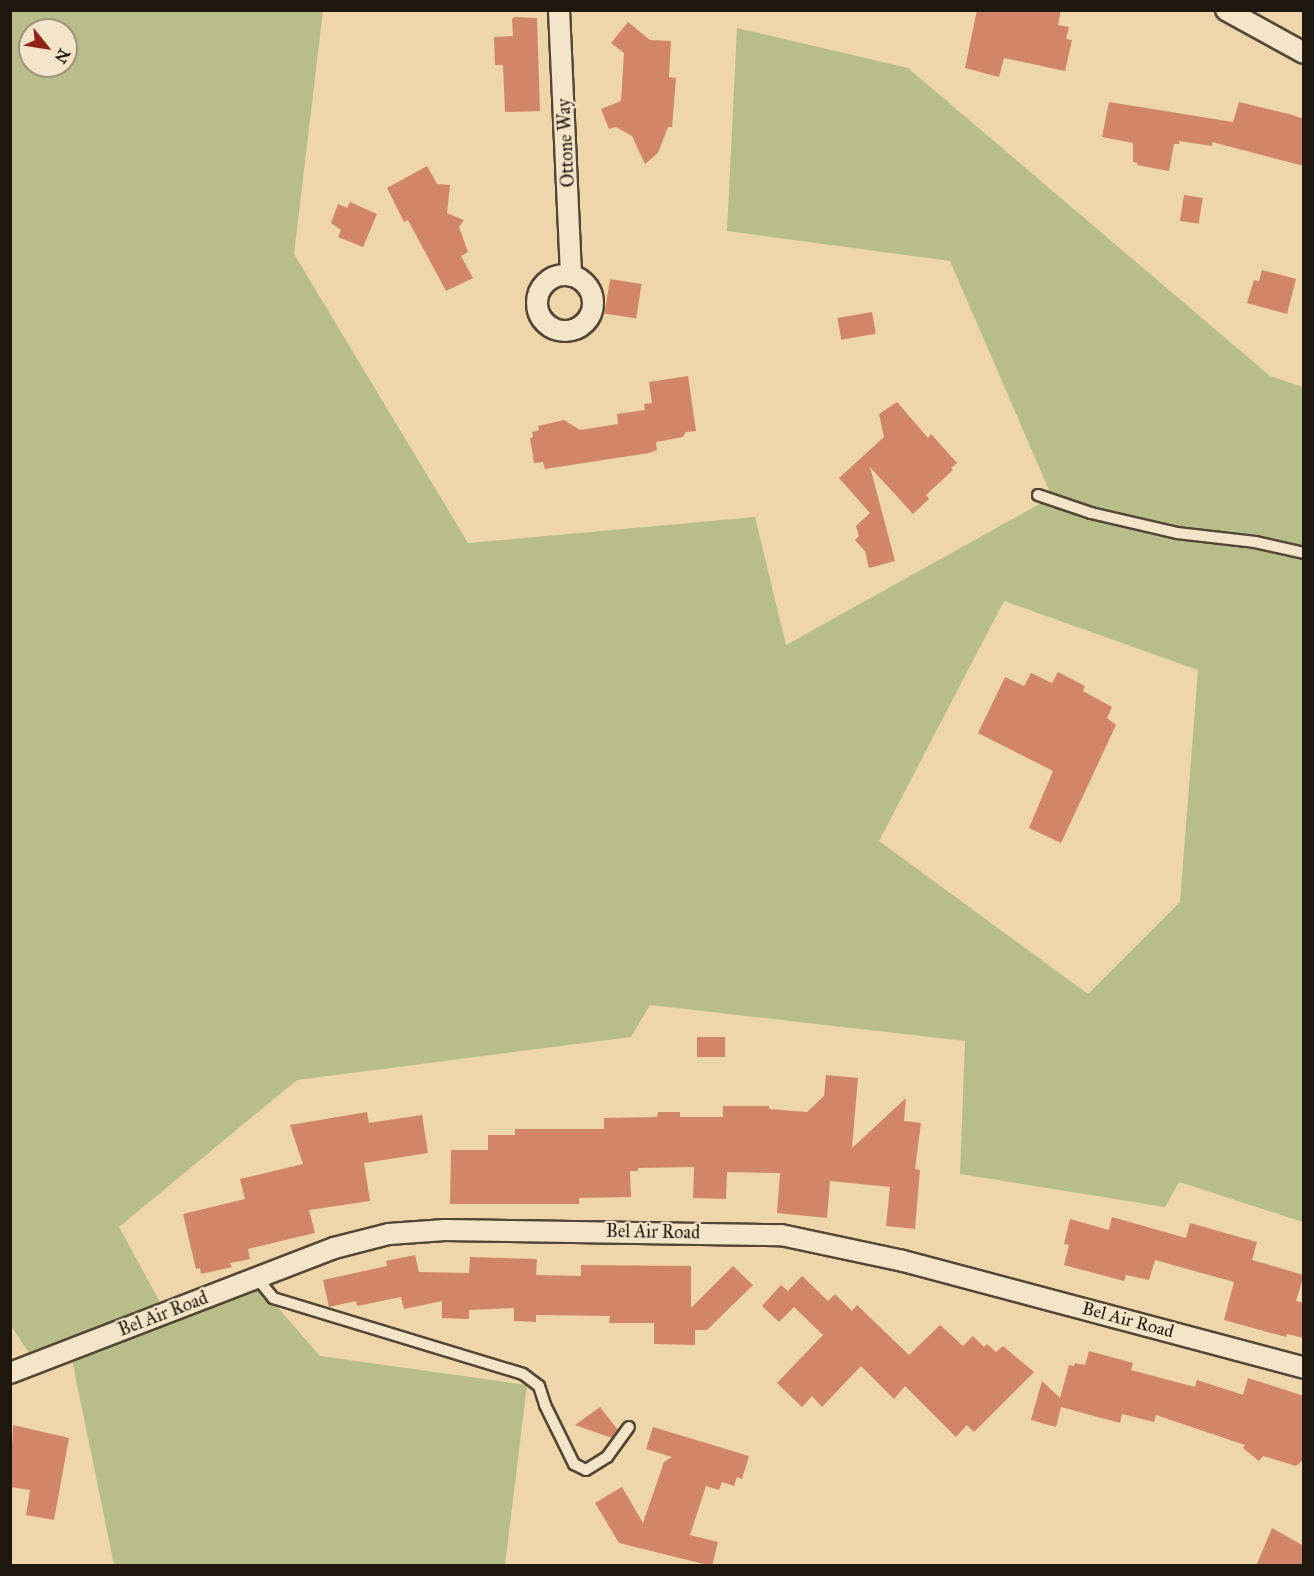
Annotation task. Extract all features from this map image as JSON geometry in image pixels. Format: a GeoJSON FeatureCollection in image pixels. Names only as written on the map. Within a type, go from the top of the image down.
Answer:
{"type":"FeatureCollection","features":[{"type":"Feature","properties":{"kind":"street","name":"Ottone Way"},"geometry":{"type":"LineString","coordinates":[[559,10],[571,276]]}},
{"type":"Feature","properties":{"kind":"street"},"geometry":{"type":"LineString","coordinates":[[1226,10],[1304,53]]}},
{"type":"Feature","properties":{"kind":"street","name":"Bel Air Road"},"geometry":{"type":"LineString","coordinates":[[10,1373],[334,1248],[389,1234],[445,1230],[781,1235],[903,1261],[1304,1368]]}},
{"type":"Feature","properties":{"kind":"lane"},"geometry":{"type":"LineString","coordinates":[[1038,495],[1091,513],[1177,533],[1255,542],[1304,553]]}},
{"type":"Feature","properties":{"kind":"lane"},"geometry":{"type":"LineString","coordinates":[[257,1278],[273,1298],[523,1374],[539,1386],[545,1405],[574,1464],[586,1470],[607,1457],[628,1427]]}},
{"type":"Feature","properties":{"kind":"green space"},"geometry":{"type":"Polygon","coordinates":[[[10,11],[323,11],[294,254],[468,543],[755,517],[786,645],[1052,497],[950,261],[727,231],[737,28],[908,68],[1270,376],[1303,387],[1303,1222],[1179,1182],[1165,1207],[960,1174],[965,1041],[650,1005],[631,1037],[297,1080],[119,1227],[166,1313],[254,1280],[320,1356],[527,1385],[505,1565],[114,1565],[70,1350],[36,1363],[11,1326],[10,11]],[[1004,601],[879,841],[1088,994],[1180,902],[1198,670],[1004,601]]]}},
{"type":"Feature","properties":{"kind":"building"},"geometry":{"type":"Polygon","coordinates":[[[977,10],[1061,10],[1058,25],[1069,27],[1066,39],[1072,40],[1065,71],[1004,58],[999,77],[965,68],[977,10]]]}},
{"type":"Feature","properties":{"kind":"building"},"geometry":{"type":"Polygon","coordinates":[[[515,17],[537,18],[540,111],[505,112],[503,65],[495,65],[494,37],[513,36],[512,19],[515,17]]]}},
{"type":"Feature","properties":{"kind":"building"},"geometry":{"type":"Polygon","coordinates":[[[628,22],[650,40],[671,41],[669,77],[676,78],[672,127],[668,127],[658,153],[645,164],[632,136],[616,127],[609,129],[601,109],[621,101],[624,53],[611,43],[628,22]]]}},
{"type":"Feature","properties":{"kind":"building"},"geometry":{"type":"Polygon","coordinates":[[[1109,102],[1233,122],[1239,102],[1289,114],[1304,119],[1304,166],[1212,142],[1212,146],[1179,141],[1179,144],[1174,144],[1169,171],[1137,165],[1138,163],[1133,162],[1133,143],[1102,137],[1109,102]]]}},
{"type":"Feature","properties":{"kind":"building"},"geometry":{"type":"Polygon","coordinates":[[[427,166],[437,184],[450,185],[447,213],[464,220],[459,227],[468,252],[461,256],[473,278],[446,291],[408,220],[404,222],[387,188],[427,166]]]}},
{"type":"Feature","properties":{"kind":"building"},"geometry":{"type":"Polygon","coordinates":[[[1184,195],[1203,198],[1199,224],[1180,221],[1184,195]]]}},
{"type":"Feature","properties":{"kind":"building"},"geometry":{"type":"Polygon","coordinates":[[[350,202],[377,214],[363,247],[338,237],[341,230],[331,223],[338,204],[347,208],[350,202]]]}},
{"type":"Feature","properties":{"kind":"building"},"geometry":{"type":"Polygon","coordinates":[[[1262,270],[1296,279],[1287,314],[1247,303],[1254,280],[1259,281],[1262,270]]]}},
{"type":"Feature","properties":{"kind":"building"},"geometry":{"type":"Polygon","coordinates":[[[610,279],[642,284],[636,319],[605,314],[610,279]]]}},
{"type":"Feature","properties":{"kind":"building"},"geometry":{"type":"Polygon","coordinates":[[[872,312],[876,334],[841,340],[838,318],[872,312]]]}},
{"type":"Feature","properties":{"kind":"building"},"geometry":{"type":"Polygon","coordinates":[[[688,376],[696,431],[686,432],[683,437],[656,442],[657,450],[649,453],[545,469],[543,462],[534,463],[530,438],[533,437],[532,432],[539,430],[538,426],[564,420],[580,430],[618,424],[617,414],[645,410],[644,404],[652,403],[649,382],[688,376]]]}},
{"type":"Feature","properties":{"kind":"building"},"geometry":{"type":"Polygon","coordinates":[[[897,402],[928,438],[931,434],[957,463],[951,468],[953,470],[926,495],[929,499],[913,514],[870,467],[895,561],[869,568],[865,551],[855,540],[859,536],[856,526],[870,513],[839,478],[884,437],[879,414],[897,402]]]}},
{"type":"Feature","properties":{"kind":"building"},"geometry":{"type":"Polygon","coordinates":[[[1058,672],[1085,686],[1083,691],[1112,707],[1107,718],[1116,725],[1061,843],[1029,828],[1053,771],[978,733],[1005,677],[1024,686],[1031,673],[1052,683],[1058,672]]]}},
{"type":"Feature","properties":{"kind":"building"},"geometry":{"type":"Polygon","coordinates":[[[697,1037],[725,1037],[725,1057],[697,1057],[697,1037]]]}},
{"type":"Feature","properties":{"kind":"building"},"geometry":{"type":"Polygon","coordinates":[[[826,1075],[858,1078],[852,1148],[906,1098],[904,1121],[921,1123],[915,1169],[920,1170],[915,1229],[886,1226],[890,1187],[830,1181],[827,1218],[777,1213],[780,1173],[727,1172],[726,1199],[693,1198],[694,1167],[638,1168],[638,1171],[630,1171],[631,1197],[579,1198],[579,1204],[450,1204],[451,1150],[488,1150],[488,1135],[515,1135],[515,1129],[604,1129],[604,1118],[657,1117],[658,1112],[680,1112],[680,1117],[723,1117],[723,1106],[769,1106],[769,1109],[807,1112],[824,1096],[826,1075]]]}},
{"type":"Feature","properties":{"kind":"building"},"geometry":{"type":"Polygon","coordinates":[[[367,1112],[369,1123],[422,1115],[428,1153],[364,1163],[370,1201],[309,1210],[315,1233],[248,1249],[250,1259],[230,1263],[232,1267],[201,1274],[200,1268],[196,1269],[183,1214],[245,1199],[240,1179],[303,1164],[290,1125],[367,1112]]]}},
{"type":"Feature","properties":{"kind":"building"},"geometry":{"type":"Polygon","coordinates":[[[1112,1217],[1186,1238],[1190,1223],[1257,1242],[1252,1260],[1304,1275],[1296,1301],[1304,1303],[1304,1338],[1287,1334],[1286,1337],[1224,1320],[1234,1282],[1155,1260],[1149,1280],[1126,1275],[1124,1281],[1064,1265],[1069,1245],[1064,1244],[1070,1219],[1109,1230],[1112,1217]]]}},
{"type":"Feature","properties":{"kind":"building"},"geometry":{"type":"Polygon","coordinates":[[[415,1255],[419,1272],[469,1273],[470,1257],[537,1259],[536,1275],[581,1276],[581,1265],[691,1266],[691,1308],[733,1266],[753,1285],[707,1330],[695,1330],[695,1345],[654,1344],[654,1323],[609,1323],[610,1316],[536,1315],[536,1322],[514,1321],[514,1308],[469,1310],[469,1319],[442,1318],[442,1301],[404,1309],[401,1297],[357,1306],[356,1301],[329,1307],[323,1280],[387,1266],[386,1261],[415,1255]]]}},
{"type":"Feature","properties":{"kind":"building"},"geometry":{"type":"Polygon","coordinates":[[[802,1276],[828,1301],[835,1294],[852,1311],[857,1305],[909,1355],[940,1325],[963,1346],[973,1336],[984,1347],[987,1344],[996,1352],[1003,1346],[1034,1372],[974,1432],[967,1425],[956,1437],[905,1386],[894,1399],[861,1366],[822,1407],[812,1396],[802,1407],[777,1383],[823,1335],[794,1307],[779,1322],[762,1306],[781,1285],[788,1291],[802,1276]]]}},
{"type":"Feature","properties":{"kind":"building"},"geometry":{"type":"Polygon","coordinates":[[[1089,1351],[1133,1363],[1131,1370],[1195,1387],[1197,1380],[1243,1395],[1248,1378],[1304,1396],[1304,1459],[1296,1466],[1263,1456],[1259,1461],[1243,1448],[1245,1445],[1156,1415],[1154,1422],[1122,1414],[1120,1423],[1061,1407],[1056,1427],[1031,1420],[1042,1381],[1060,1398],[1069,1365],[1074,1366],[1075,1363],[1085,1365],[1089,1351]]]}},
{"type":"Feature","properties":{"kind":"building"},"geometry":{"type":"Polygon","coordinates":[[[600,1407],[618,1430],[612,1438],[575,1425],[600,1407]]]}},
{"type":"Feature","properties":{"kind":"building"},"geometry":{"type":"Polygon","coordinates":[[[13,1425],[69,1438],[54,1520],[26,1515],[30,1490],[10,1487],[13,1425]]]}},
{"type":"Feature","properties":{"kind":"building"},"geometry":{"type":"Polygon","coordinates":[[[653,1427],[749,1456],[742,1479],[737,1477],[734,1486],[722,1482],[719,1490],[706,1486],[690,1535],[718,1542],[712,1566],[619,1543],[595,1503],[622,1487],[643,1523],[664,1462],[672,1457],[646,1449],[653,1427]]]}},
{"type":"Feature","properties":{"kind":"building"},"geometry":{"type":"Polygon","coordinates":[[[1272,1528],[1304,1546],[1304,1566],[1256,1566],[1272,1528]]]}}]}
